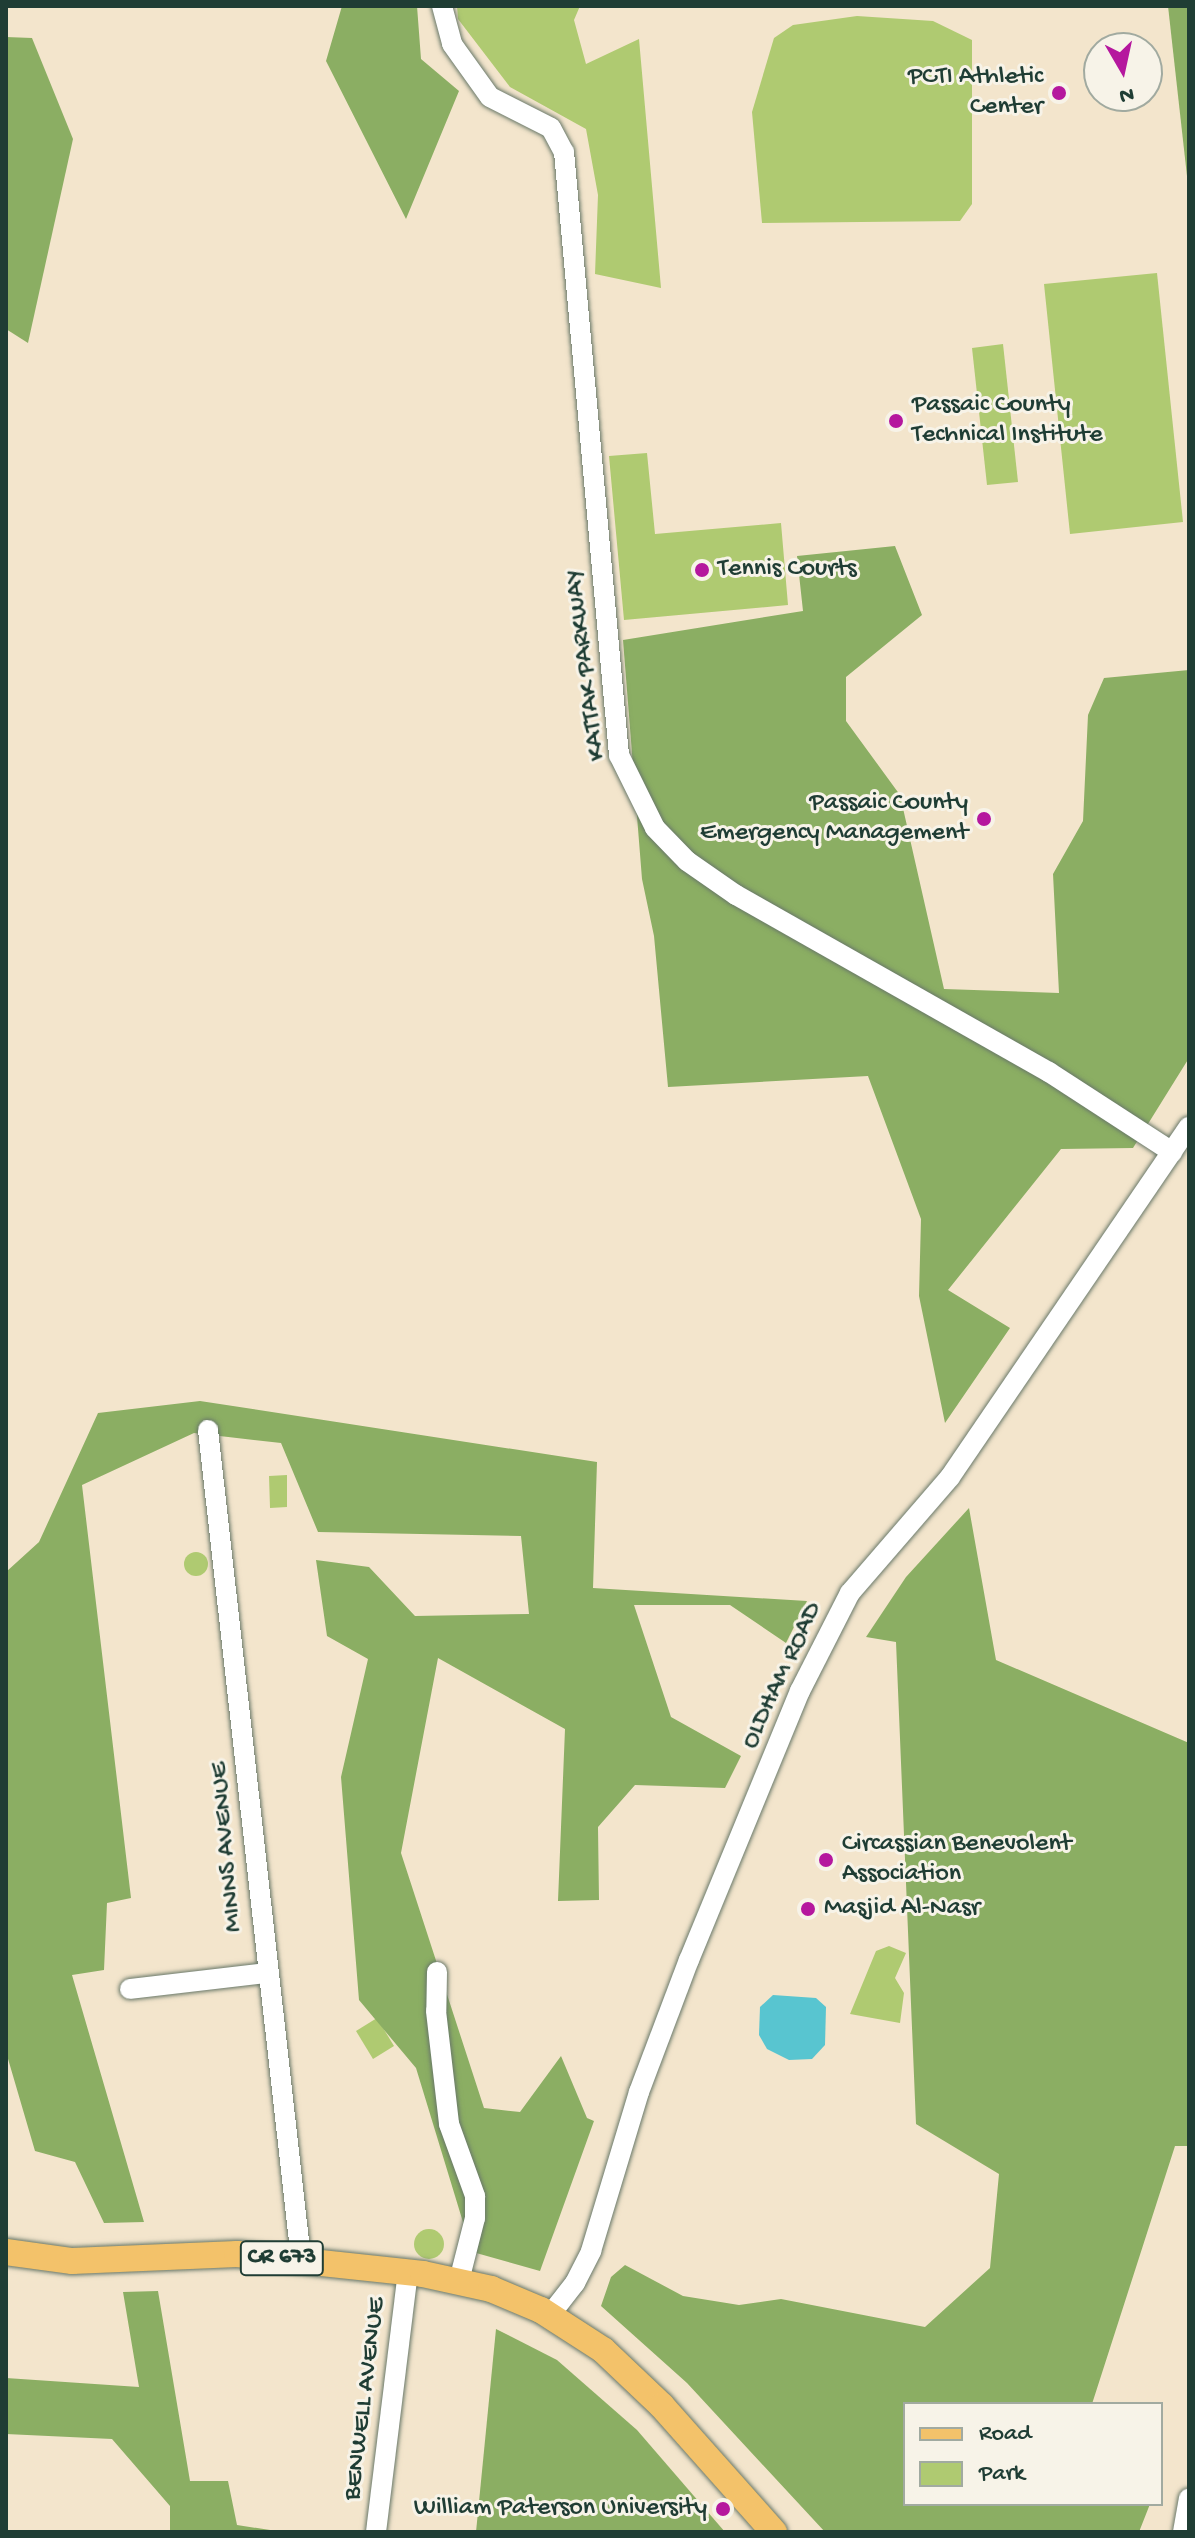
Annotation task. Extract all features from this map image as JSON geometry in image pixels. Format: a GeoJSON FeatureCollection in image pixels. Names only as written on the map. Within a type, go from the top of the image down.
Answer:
{"type":"FeatureCollection","features":[{"type":"Feature","properties":{"kind":"main road","name":"CR 673"},"geometry":{"type":"LineString","coordinates":[[6,2252],[72,2261],[206,2253],[301,2259],[459,2281],[550,2315],[631,2375],[774,2532]]}},
{"type":"Feature","properties":{"kind":"street","name":"KATTAK PARKWAY"},"geometry":{"type":"LineString","coordinates":[[442,6],[452,44],[490,97],[551,128],[564,152],[619,755],[655,828],[687,861],[736,895],[1049,1072],[1172,1152]]}},
{"type":"Feature","properties":{"kind":"street","name":"OLDHAM ROAD"},"geometry":{"type":"LineString","coordinates":[[550,2315],[575,2283],[591,2251],[639,2092],[689,1960],[800,1691],[850,1593],[950,1477],[1189,1127]]}},
{"type":"Feature","properties":{"kind":"street","name":"MINNS AVENUE"},"geometry":{"type":"LineString","coordinates":[[208,1430],[266,1973],[301,2259]]}},
{"type":"Feature","properties":{"kind":"street"},"geometry":{"type":"LineString","coordinates":[[437,1972],[436,2011],[449,2124],[475,2196],[475,2218],[459,2281]]}},
{"type":"Feature","properties":{"kind":"street"},"geometry":{"type":"LineString","coordinates":[[130,1989],[266,1973]]}},
{"type":"Feature","properties":{"kind":"street","name":"BENWELL AVENUE"},"geometry":{"type":"LineString","coordinates":[[376,2532],[408,2272]]}},
{"type":"Feature","properties":{"kind":"street"},"geometry":{"type":"LineString","coordinates":[[1183,2532],[1189,2499]]}},
{"type":"Feature","properties":{"kind":"green space"},"geometry":{"type":"Polygon","coordinates":[[[342,6],[417,6],[421,59],[459,91],[406,219],[326,61],[342,6]]]}},
{"type":"Feature","properties":{"kind":"green space"},"geometry":{"type":"Polygon","coordinates":[[[457,6],[580,6],[574,20],[586,64],[639,39],[661,288],[595,274],[598,195],[586,129],[510,87],[458,19],[457,6]]]}},
{"type":"Feature","properties":{"kind":"green space"},"geometry":{"type":"Polygon","coordinates":[[[1168,6],[1189,6],[1189,194],[1168,6]]]}},
{"type":"Feature","properties":{"kind":"green space"},"geometry":{"type":"Polygon","coordinates":[[[857,16],[933,21],[972,40],[972,204],[960,221],[762,223],[752,112],[774,38],[793,25],[857,16]]]}},
{"type":"Feature","properties":{"kind":"green space"},"geometry":{"type":"Polygon","coordinates":[[[6,37],[32,38],[73,139],[28,343],[6,329],[6,37]]]}},
{"type":"Feature","properties":{"kind":"green space"},"geometry":{"type":"Polygon","coordinates":[[[1157,273],[1183,522],[1070,534],[1044,284],[1157,273]]]}},
{"type":"Feature","properties":{"kind":"green space"},"geometry":{"type":"Polygon","coordinates":[[[1003,344],[1018,482],[987,485],[972,348],[1003,344]]]}},
{"type":"Feature","properties":{"kind":"green space","name":"Tennis Courts"},"geometry":{"type":"Polygon","coordinates":[[[647,453],[655,534],[781,523],[788,605],[624,620],[609,456],[647,453]]]}},
{"type":"Feature","properties":{"kind":"green space"},"geometry":{"type":"Polygon","coordinates":[[[895,546],[922,615],[846,677],[846,721],[900,795],[944,989],[1059,993],[1053,874],[1083,821],[1088,715],[1104,678],[1189,670],[1189,1058],[1133,1148],[1061,1149],[948,1290],[1010,1328],[945,1423],[919,1296],[921,1219],[868,1076],[668,1087],[654,936],[642,879],[623,640],[803,611],[797,556],[895,546]]]}},
{"type":"Feature","properties":{"kind":"green space"},"geometry":{"type":"Polygon","coordinates":[[[200,1401],[597,1462],[593,1588],[807,1601],[786,1643],[730,1605],[634,1605],[671,1717],[741,1756],[725,1788],[635,1785],[598,1827],[599,1900],[558,1901],[565,1729],[438,1658],[401,1853],[484,2108],[520,2112],[561,2056],[587,2118],[594,2121],[540,2271],[462,2249],[466,2232],[416,2068],[359,2000],[341,1777],[368,1659],[327,1636],[316,1560],[369,1567],[415,1616],[529,1614],[521,1536],[318,1532],[281,1443],[194,1433],[82,1485],[131,1898],[107,1903],[104,1970],[72,1975],[144,2222],[104,2223],[75,2162],[35,2151],[6,2052],[6,1572],[39,1542],[98,1413],[200,1401]]]}},
{"type":"Feature","properties":{"kind":"green space"},"geometry":{"type":"Polygon","coordinates":[[[287,1475],[287,1507],[270,1508],[269,1476],[287,1475]]]}},
{"type":"Feature","properties":{"kind":"green space"},"geometry":{"type":"Polygon","coordinates":[[[969,1508],[996,1660],[1189,1743],[1189,2146],[1175,2146],[1093,2402],[903,2402],[903,2506],[1149,2506],[1139,2532],[825,2532],[687,2383],[601,2306],[611,2277],[625,2265],[683,2296],[739,2305],[781,2299],[925,2327],[990,2268],[999,2174],[916,2124],[896,1642],[866,1637],[906,1577],[969,1508]]]}},
{"type":"Feature","properties":{"kind":"green space"},"geometry":{"type":"Polygon","coordinates":[[[196,1552],[205,1555],[208,1564],[205,1573],[196,1576],[187,1573],[184,1564],[187,1555],[196,1552]]]}},
{"type":"Feature","properties":{"kind":"green space"},"geometry":{"type":"Polygon","coordinates":[[[889,1946],[906,1953],[895,1978],[904,1993],[900,2023],[850,2014],[876,1951],[889,1946]]]}},
{"type":"Feature","properties":{"kind":"green space"},"geometry":{"type":"Polygon","coordinates":[[[377,2018],[394,2046],[373,2059],[356,2031],[377,2018]]]}},
{"type":"Feature","properties":{"kind":"green space"},"geometry":{"type":"Polygon","coordinates":[[[429,2229],[435,2230],[443,2238],[443,2250],[435,2258],[429,2259],[423,2258],[415,2250],[414,2244],[415,2238],[423,2230],[429,2229]]]}},
{"type":"Feature","properties":{"kind":"green space"},"geometry":{"type":"Polygon","coordinates":[[[158,2291],[190,2481],[228,2481],[237,2525],[283,2532],[170,2532],[170,2506],[112,2439],[6,2434],[6,2378],[139,2387],[123,2292],[158,2291]]]}},
{"type":"Feature","properties":{"kind":"green space"},"geometry":{"type":"Polygon","coordinates":[[[496,2329],[557,2360],[637,2430],[725,2532],[476,2532],[496,2329]]]}},
{"type":"Feature","properties":{"kind":"water"},"geometry":{"type":"Polygon","coordinates":[[[773,1995],[816,1998],[826,2007],[825,2045],[812,2059],[789,2060],[767,2049],[759,2035],[760,2007],[773,1995]]]}},
{"type":"Feature","properties":{"kind":"place","name":"PCTI Athletic Center"},"geometry":{"type":"Point","coordinates":[1059,93]}},
{"type":"Feature","properties":{"kind":"place","name":"Passaic County Technical Institute"},"geometry":{"type":"Point","coordinates":[896,421]}},
{"type":"Feature","properties":{"kind":"place","name":"Tennis Courts"},"geometry":{"type":"Point","coordinates":[702,570]}},
{"type":"Feature","properties":{"kind":"place","name":"Passaic County Emergency Management"},"geometry":{"type":"Point","coordinates":[984,819]}},
{"type":"Feature","properties":{"kind":"place","name":"Circassian Benevolent Association"},"geometry":{"type":"Point","coordinates":[826,1860]}},
{"type":"Feature","properties":{"kind":"place","name":"Masjid Al-Nasr"},"geometry":{"type":"Point","coordinates":[808,1909]}},
{"type":"Feature","properties":{"kind":"place","name":"William Paterson University"},"geometry":{"type":"Point","coordinates":[723,2509]}}]}
